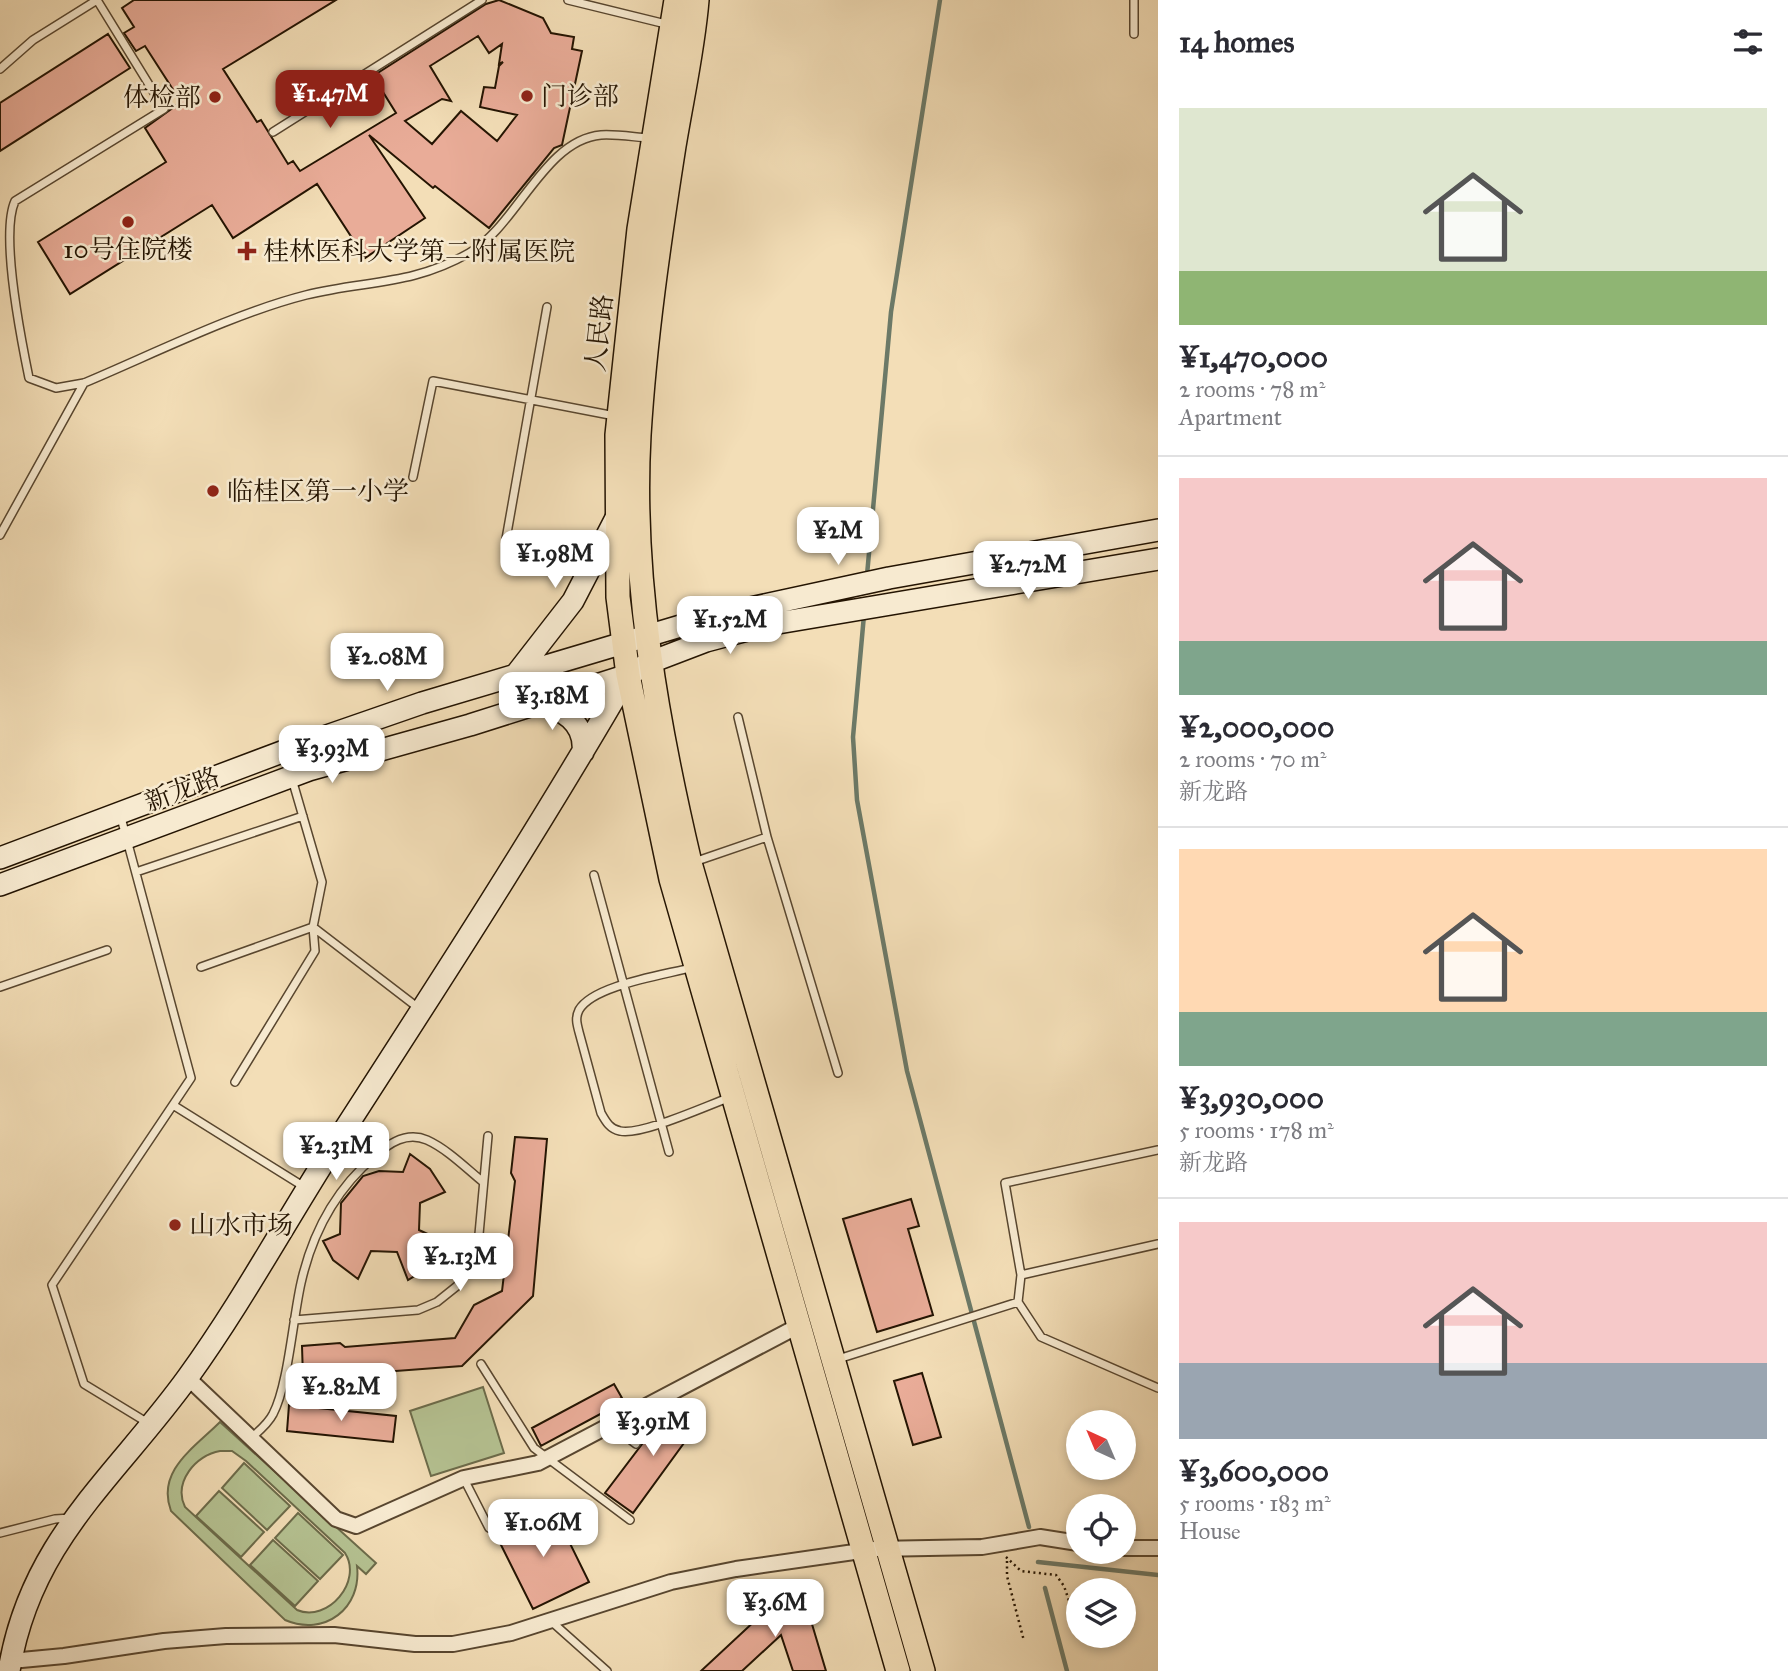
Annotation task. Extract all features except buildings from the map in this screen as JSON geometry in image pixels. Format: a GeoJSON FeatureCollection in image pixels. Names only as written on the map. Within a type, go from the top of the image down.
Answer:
{"type":"FeatureCollection","features":[{"type":"Feature","properties":{"kind":"main road","name":"人民路"},"geometry":{"type":"LineString","coordinates":[[676,0],[684,28]]}},
{"type":"Feature","properties":{"kind":"main road","name":"人民路"},"geometry":{"type":"LineString","coordinates":[[697,0],[684,28],[664,140],[655,271],[629,418],[618,514],[618,597],[628,675],[671,879],[800,1325],[861,1551],[898,1671]]}},
{"type":"Feature","properties":{"kind":"main road","name":"人民路"},"geometry":{"type":"LineString","coordinates":[[629,418],[640,595],[673,788],[690,863],[923,1671]]}},
{"type":"Feature","properties":{"kind":"main road"},"geometry":{"type":"LineString","coordinates":[[513,678],[573,601],[618,514]]}},
{"type":"Feature","properties":{"kind":"main road","name":"新龙路"},"geometry":{"type":"LineString","coordinates":[[0,858],[284,751],[422,704],[714,616],[889,578],[1158,530]]}},
{"type":"Feature","properties":{"kind":"main road","name":"新龙路"},"geometry":{"type":"LineString","coordinates":[[0,885],[291,777],[628,675],[651,662],[706,641],[889,602],[1158,559]]}},
{"type":"Feature","properties":{"kind":"main road"},"geometry":{"type":"LineString","coordinates":[[10,1666],[15,1637],[27,1600],[72,1518],[188,1378],[583,752],[628,675]]}},
{"type":"Feature","properties":{"kind":"main road"},"geometry":{"type":"LineString","coordinates":[[535,703],[553,707],[575,721],[584,739],[583,752]]}},
{"type":"Feature","properties":{"kind":"street"},"geometry":{"type":"LineString","coordinates":[[188,1378],[336,1519],[356,1526],[464,1478],[530,1466],[800,1325]]}},
{"type":"Feature","properties":{"kind":"street"},"geometry":{"type":"LineString","coordinates":[[10,1666],[226,1636],[334,1635],[415,1644],[453,1644],[489,1639],[552,1622],[696,1576],[861,1551],[1000,1545],[1040,1537],[1066,1541]]}},
{"type":"Feature","properties":{"kind":"street"},"geometry":{"type":"LineString","coordinates":[[1136,1548],[1158,1548]]}},
{"type":"Feature","properties":{"kind":"lane"},"geometry":{"type":"LineString","coordinates":[[0,69],[33,40],[97,0],[164,109],[15,201],[8,212],[7,259],[29,379],[56,388],[84,383],[305,296],[400,281],[437,270],[492,237],[551,164],[580,142],[600,135],[664,140]]}},
{"type":"Feature","properties":{"kind":"lane"},"geometry":{"type":"LineString","coordinates":[[273,132],[482,0]]}},
{"type":"Feature","properties":{"kind":"lane"},"geometry":{"type":"LineString","coordinates":[[568,0],[684,28]]}},
{"type":"Feature","properties":{"kind":"lane"},"geometry":{"type":"LineString","coordinates":[[1133,0],[1134,34]]}},
{"type":"Feature","properties":{"kind":"lane"},"geometry":{"type":"LineString","coordinates":[[506,539],[547,307]]}},
{"type":"Feature","properties":{"kind":"lane"},"geometry":{"type":"LineString","coordinates":[[413,477],[433,381],[629,418]]}},
{"type":"Feature","properties":{"kind":"lane"},"geometry":{"type":"LineString","coordinates":[[0,535],[84,383]]}},
{"type":"Feature","properties":{"kind":"lane"},"geometry":{"type":"LineString","coordinates":[[738,717],[767,837],[838,1073]]}},
{"type":"Feature","properties":{"kind":"lane"},"geometry":{"type":"LineString","coordinates":[[235,1082],[315,951],[313,927],[322,882],[284,751]]}},
{"type":"Feature","properties":{"kind":"lane"},"geometry":{"type":"LineString","coordinates":[[120,813],[191,1079],[52,1285],[84,1384],[149,1424]]}},
{"type":"Feature","properties":{"kind":"lane"},"geometry":{"type":"LineString","coordinates":[[136,872],[303,816]]}},
{"type":"Feature","properties":{"kind":"lane"},"geometry":{"type":"LineString","coordinates":[[690,863],[767,837]]}},
{"type":"Feature","properties":{"kind":"lane"},"geometry":{"type":"LineString","coordinates":[[594,876],[669,1152]]}},
{"type":"Feature","properties":{"kind":"lane"},"geometry":{"type":"LineString","coordinates":[[313,927],[421,1010]]}},
{"type":"Feature","properties":{"kind":"lane"},"geometry":{"type":"LineString","coordinates":[[201,967],[313,927]]}},
{"type":"Feature","properties":{"kind":"lane"},"geometry":{"type":"LineString","coordinates":[[0,987],[107,950]]}},
{"type":"Feature","properties":{"kind":"lane"},"geometry":{"type":"LineString","coordinates":[[697,966],[599,992],[588,999],[577,1015],[579,1032],[606,1122],[618,1131],[628,1132],[735,1096]]}},
{"type":"Feature","properties":{"kind":"lane"},"geometry":{"type":"LineString","coordinates":[[173,1105],[307,1189]]}},
{"type":"Feature","properties":{"kind":"lane"},"geometry":{"type":"LineString","coordinates":[[251,1438],[265,1425],[277,1405],[311,1249],[331,1207],[354,1176],[384,1148],[411,1136],[427,1140],[483,1182]]}},
{"type":"Feature","properties":{"kind":"lane"},"geometry":{"type":"LineString","coordinates":[[294,1320],[418,1310],[457,1286],[477,1256],[488,1136]]}},
{"type":"Feature","properties":{"kind":"lane"},"geometry":{"type":"LineString","coordinates":[[1158,1150],[1005,1183],[1021,1275],[1018,1302],[1041,1337],[1158,1388]]}},
{"type":"Feature","properties":{"kind":"lane"},"geometry":{"type":"LineString","coordinates":[[1021,1275],[1158,1244]]}},
{"type":"Feature","properties":{"kind":"lane"},"geometry":{"type":"LineString","coordinates":[[834,1361],[1018,1302]]}},
{"type":"Feature","properties":{"kind":"lane"},"geometry":{"type":"LineString","coordinates":[[481,1364],[534,1448],[629,1520]]}},
{"type":"Feature","properties":{"kind":"lane"},"geometry":{"type":"LineString","coordinates":[[611,1425],[636,1444]]}},
{"type":"Feature","properties":{"kind":"lane"},"geometry":{"type":"LineString","coordinates":[[464,1478],[489,1528]]}},
{"type":"Feature","properties":{"kind":"lane"},"geometry":{"type":"LineString","coordinates":[[0,1533],[55,1519],[72,1518]]}},
{"type":"Feature","properties":{"kind":"lane"},"geometry":{"type":"LineString","coordinates":[[552,1622],[607,1671]]}},
{"type":"Feature","properties":{"kind":"path"},"geometry":{"type":"LineString","coordinates":[[1000,1545],[1007,1561],[1007,1576],[1024,1641]]}},
{"type":"Feature","properties":{"kind":"path"},"geometry":{"type":"LineString","coordinates":[[1007,1561],[1024,1572],[1047,1572],[1056,1576],[1066,1594]]}},
{"type":"Feature","properties":{"kind":"green space"},"geometry":{"type":"Polygon","coordinates":[[[483,1387],[504,1453],[431,1476],[410,1411],[483,1387]]]}},
{"type":"Feature","properties":{"kind":"green space"},"geometry":{"type":"Polygon","coordinates":[[[220,1422],[376,1563],[366,1574],[357,1566],[353,1595],[338,1615],[314,1625],[285,1620],[171,1511],[168,1497],[173,1472],[189,1451],[220,1422]],[[232,1451],[211,1454],[189,1471],[182,1488],[185,1507],[297,1610],[320,1611],[331,1605],[346,1587],[349,1576],[345,1553],[232,1451]]]}},
{"type":"Feature","properties":{"kind":"green space"},"geometry":{"type":"Polygon","coordinates":[[[244,1463],[290,1506],[267,1530],[222,1488],[244,1463]]]}},
{"type":"Feature","properties":{"kind":"green space"},"geometry":{"type":"Polygon","coordinates":[[[219,1491],[264,1532],[241,1557],[196,1516],[219,1491]]]}},
{"type":"Feature","properties":{"kind":"green space"},"geometry":{"type":"Polygon","coordinates":[[[298,1513],[343,1555],[320,1579],[275,1538],[298,1513]]]}},
{"type":"Feature","properties":{"kind":"green space"},"geometry":{"type":"Polygon","coordinates":[[[273,1540],[318,1581],[295,1606],[250,1565],[273,1540]]]}},
{"type":"Feature","properties":{"kind":"waterway"},"geometry":{"type":"LineString","coordinates":[[867,575],[891,312],[940,0]]}},
{"type":"Feature","properties":{"kind":"waterway"},"geometry":{"type":"LineString","coordinates":[[864,615],[853,737],[857,800],[907,1071],[1029,1527]]}},
{"type":"Feature","properties":{"kind":"waterway"},"geometry":{"type":"LineString","coordinates":[[1038,1562],[1158,1575]]}},
{"type":"Feature","properties":{"kind":"waterway"},"geometry":{"type":"LineString","coordinates":[[1045,1588],[1067,1671]]}},
{"type":"Feature","properties":{"kind":"place","name":"门诊部"},"geometry":{"type":"Point","coordinates":[527,96]}},
{"type":"Feature","properties":{"kind":"place","name":"体检部"},"geometry":{"type":"Point","coordinates":[215,97]}},
{"type":"Feature","properties":{"kind":"place","name":"10号住院楼"},"geometry":{"type":"Point","coordinates":[128,222]}},
{"type":"Feature","properties":{"kind":"place","name":"桂林医科大学第二附属医院"},"geometry":{"type":"Point","coordinates":[247,251]}},
{"type":"Feature","properties":{"kind":"place","name":"临桂区第一小学"},"geometry":{"type":"Point","coordinates":[213,491]}},
{"type":"Feature","properties":{"kind":"place","name":"山水市场"},"geometry":{"type":"Point","coordinates":[175,1225]}}]}
